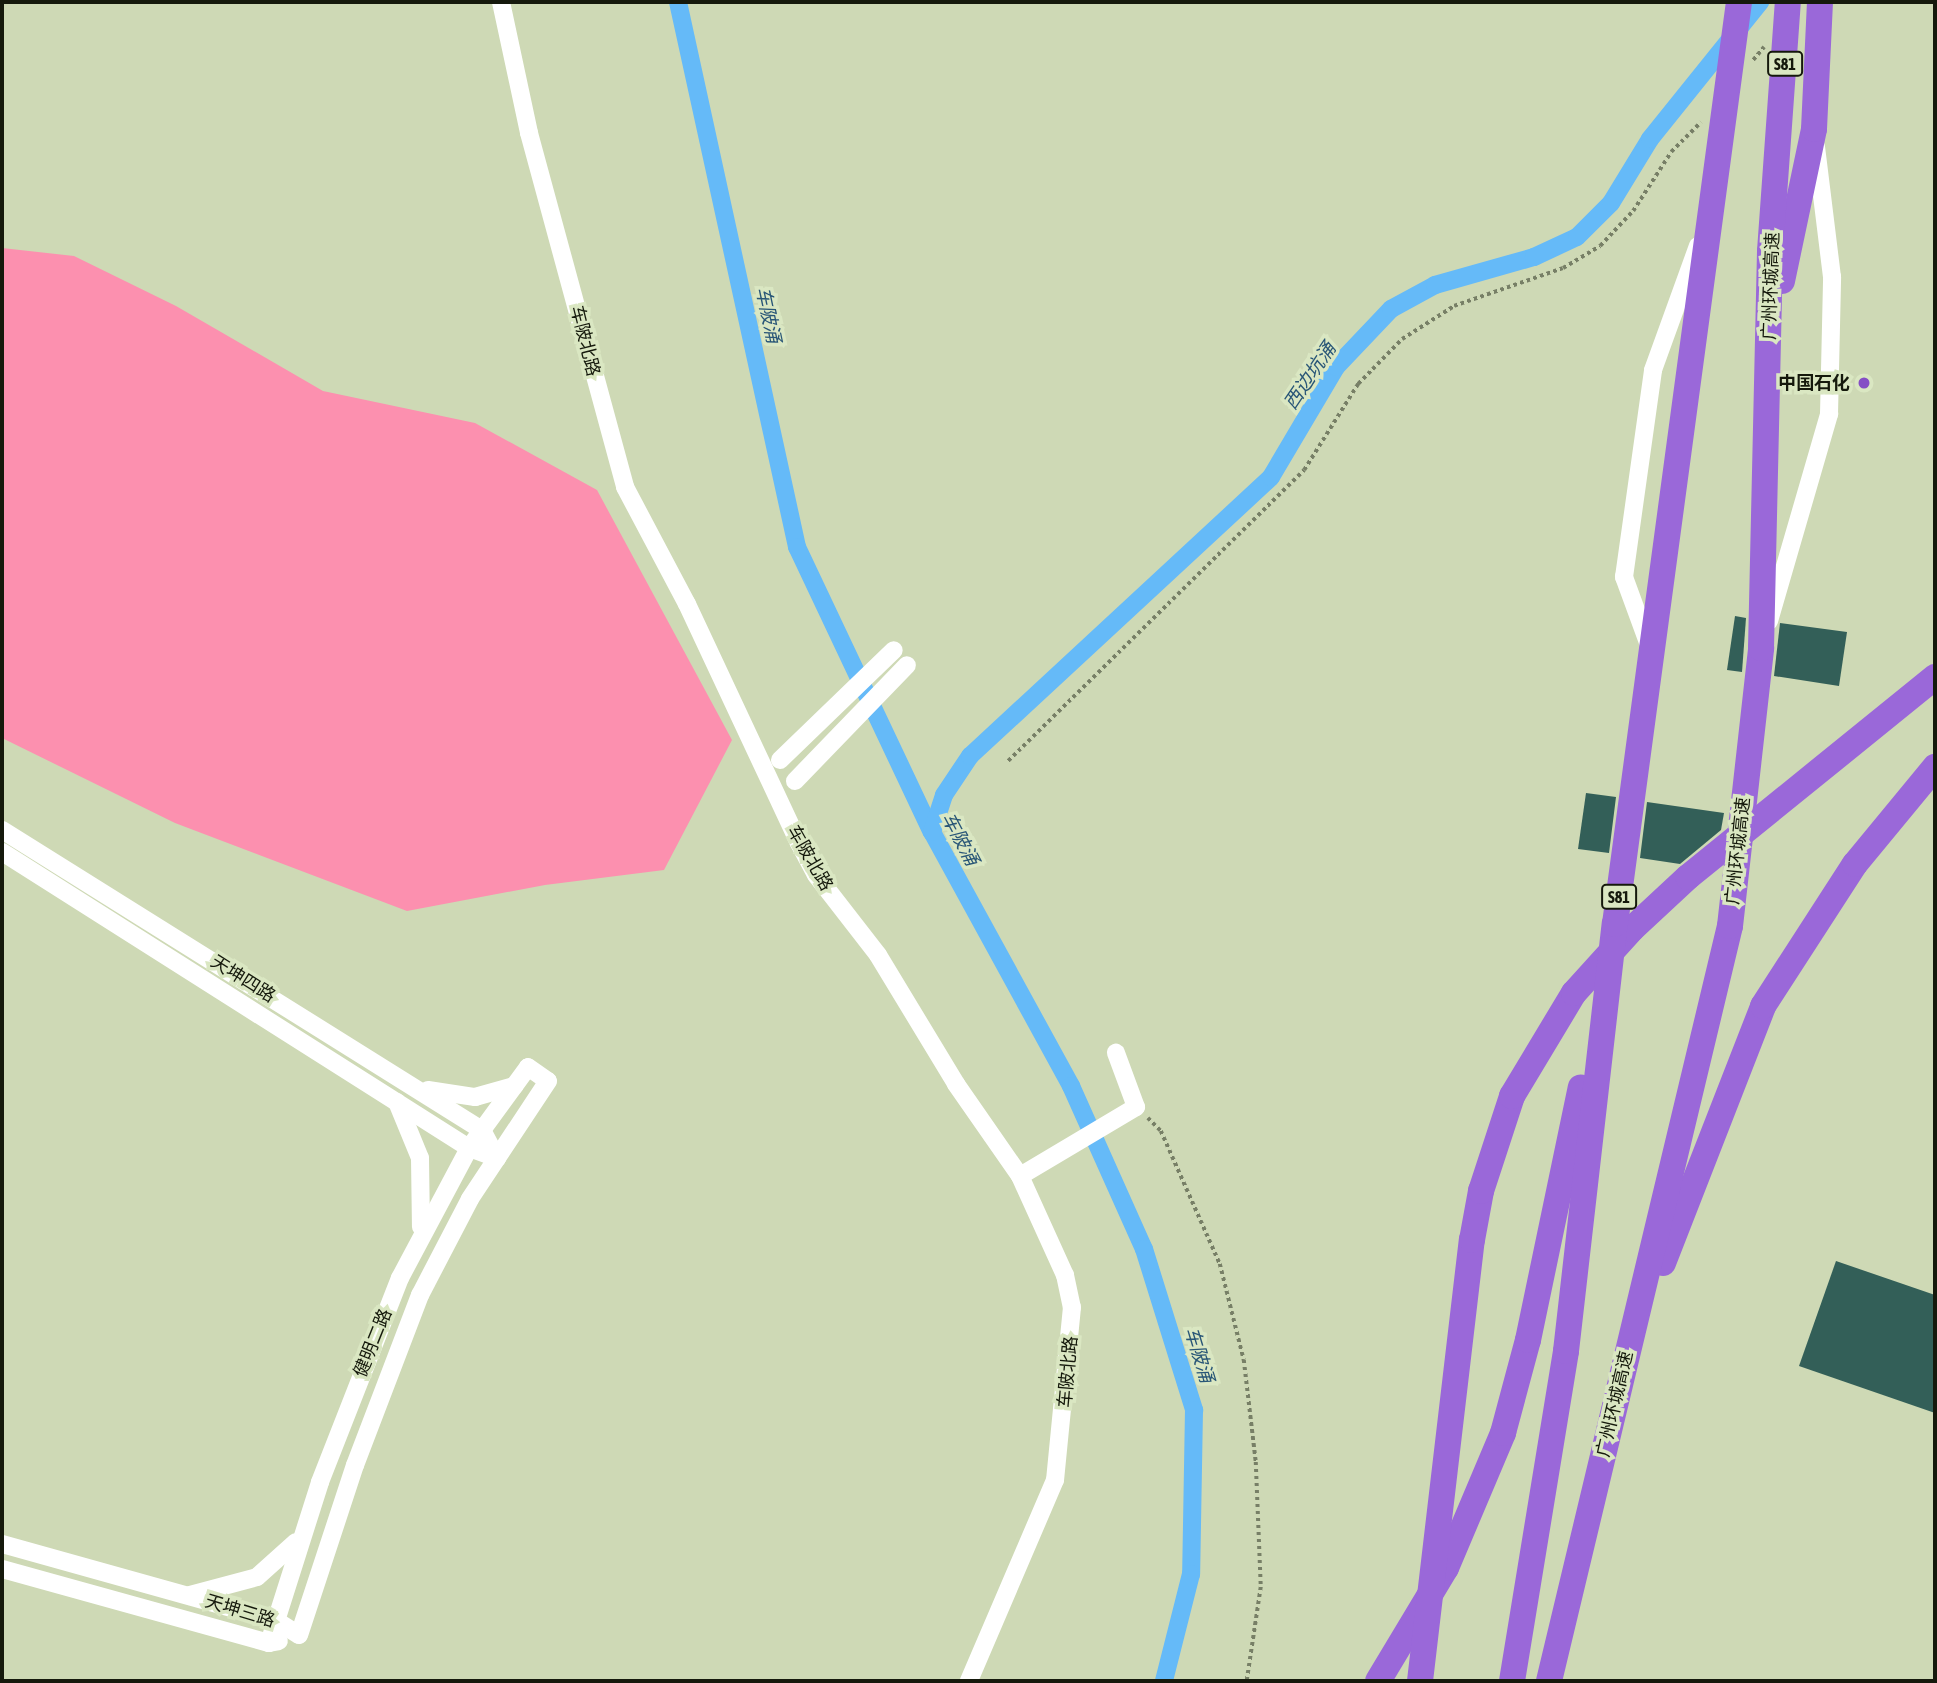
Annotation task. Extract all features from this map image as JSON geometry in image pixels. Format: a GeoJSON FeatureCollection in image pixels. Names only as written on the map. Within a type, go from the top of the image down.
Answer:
{"type":"FeatureCollection","features":[{"type":"Feature","properties":{"kind":"highway"},"geometry":{"type":"LineString","coordinates":[[1711,210],[1722,2]]}},
{"type":"Feature","properties":{"kind":"highway","name":"S81"},"geometry":{"type":"LineString","coordinates":[[1512,1681],[1566,1351],[1615,924],[1711,210],[1716,114],[1739,2]]}},
{"type":"Feature","properties":{"kind":"highway","name":"广州环城高速"},"geometry":{"type":"LineString","coordinates":[[1549,1681],[1730,926],[1761,648],[1770,251],[1782,127],[1788,2]]}},
{"type":"Feature","properties":{"kind":"highway"},"geometry":{"type":"LineString","coordinates":[[1769,341],[1814,129],[1820,2]]}},
{"type":"Feature","properties":{"kind":"highway"},"geometry":{"type":"LineString","coordinates":[[1420,1681],[1472,1240],[1481,1191],[1512,1096],[1574,993],[1632,929],[1688,877],[1935,677]]}},
{"type":"Feature","properties":{"kind":"highway"},"geometry":{"type":"LineString","coordinates":[[1627,1356],[1763,1006],[1855,864],[1935,767]]}},
{"type":"Feature","properties":{"kind":"highway"},"geometry":{"type":"LineString","coordinates":[[1378,1681],[1446,1568],[1503,1433],[1531,1326],[1615,924]]}},
{"type":"Feature","properties":{"kind":"street","name":"车陂北路"},"geometry":{"type":"LineString","coordinates":[[501,2],[529,133],[625,486],[687,604],[816,875],[878,955],[956,1084],[1020,1176],[1065,1275],[1072,1307],[1062,1439],[1050,1495],[969,1681]]}},
{"type":"Feature","properties":{"kind":"street"},"geometry":{"type":"LineString","coordinates":[[1761,648],[1829,414],[1832,277],[1814,129]]}},
{"type":"Feature","properties":{"kind":"street"},"geometry":{"type":"LineString","coordinates":[[1652,654],[1624,577],[1653,370],[1711,210]]}},
{"type":"Feature","properties":{"kind":"street"},"geometry":{"type":"LineString","coordinates":[[779,760],[894,650]]}},
{"type":"Feature","properties":{"kind":"street"},"geometry":{"type":"LineString","coordinates":[[794,781],[907,665]]}},
{"type":"Feature","properties":{"kind":"street","name":"天坤四路"},"geometry":{"type":"LineString","coordinates":[[2,830],[482,1130]]}},
{"type":"Feature","properties":{"kind":"street","name":"天坤四路"},"geometry":{"type":"LineString","coordinates":[[2,852],[469,1148],[497,1158]]}},
{"type":"Feature","properties":{"kind":"street"},"geometry":{"type":"LineString","coordinates":[[1020,1176],[1136,1107],[1115,1052]]}},
{"type":"Feature","properties":{"kind":"street","name":"健明二路"},"geometry":{"type":"LineString","coordinates":[[269,1643],[303,1534],[366,1358],[420,1236],[469,1148],[528,1066],[548,1082],[442,1247],[420,1295],[355,1465],[299,1635]]}},
{"type":"Feature","properties":{"kind":"street"},"geometry":{"type":"LineString","coordinates":[[410,1084],[461,1097],[514,1086]]}},
{"type":"Feature","properties":{"kind":"street"},"geometry":{"type":"LineString","coordinates":[[397,1102],[424,1175],[420,1236]]}},
{"type":"Feature","properties":{"kind":"street"},"geometry":{"type":"LineString","coordinates":[[482,1130],[497,1158]]}},
{"type":"Feature","properties":{"kind":"street"},"geometry":{"type":"LineString","coordinates":[[188,1596],[257,1577],[279,1561],[303,1534]]}},
{"type":"Feature","properties":{"kind":"street","name":"天坤三路"},"geometry":{"type":"LineString","coordinates":[[2,1544],[275,1620],[299,1635]]}},
{"type":"Feature","properties":{"kind":"street","name":"天坤三路"},"geometry":{"type":"LineString","coordinates":[[2,1570],[269,1643],[299,1635]]}},
{"type":"Feature","properties":{"kind":"path"},"geometry":{"type":"LineString","coordinates":[[1749,65],[1766,44]]}},
{"type":"Feature","properties":{"kind":"path"},"geometry":{"type":"LineString","coordinates":[[1008,761],[1304,470],[1358,384],[1402,339],[1454,306],[1563,268],[1600,246],[1633,211],[1671,152],[1716,114]]}},
{"type":"Feature","properties":{"kind":"path"},"geometry":{"type":"LineString","coordinates":[[1136,1107],[1161,1131],[1220,1264],[1244,1360],[1256,1462],[1261,1587],[1247,1681]]}},
{"type":"Feature","properties":{"kind":"shaded area"},"geometry":{"type":"Polygon","coordinates":[[[2,248],[74,256],[176,306],[323,391],[475,423],[597,490],[732,740],[664,870],[545,885],[407,911],[175,823],[2,738],[2,248]]]}},
{"type":"Feature","properties":{"kind":"building"},"geometry":{"type":"Polygon","coordinates":[[[1735,616],[1746,618],[1742,672],[1727,670],[1735,616]]]}},
{"type":"Feature","properties":{"kind":"building"},"geometry":{"type":"Polygon","coordinates":[[[1780,623],[1847,632],[1839,686],[1774,676],[1780,623]]]}},
{"type":"Feature","properties":{"kind":"building"},"geometry":{"type":"Polygon","coordinates":[[[1586,793],[1616,797],[1609,853],[1578,849],[1586,793]]]}},
{"type":"Feature","properties":{"kind":"building"},"geometry":{"type":"Polygon","coordinates":[[[1647,802],[1724,813],[1721,830],[1680,864],[1640,858],[1647,802]]]}},
{"type":"Feature","properties":{"kind":"building"},"geometry":{"type":"Polygon","coordinates":[[[1836,1261],[1935,1295],[1935,1413],[1799,1366],[1836,1261]]]}},
{"type":"Feature","properties":{"kind":"waterway","name":"车陂涌"},"geometry":{"type":"LineString","coordinates":[[678,2],[797,547],[932,832],[1071,1086],[1144,1249],[1194,1410],[1191,1574],[1164,1681]]}},
{"type":"Feature","properties":{"kind":"waterway","name":"西边坑涌"},"geometry":{"type":"LineString","coordinates":[[932,832],[944,795],[970,756],[1271,477],[1336,367],[1391,309],[1435,285],[1534,257],[1577,237],[1611,203],[1650,139],[1760,2]]}},
{"type":"Feature","properties":{"kind":"place","name":"中国石化"},"geometry":{"type":"Point","coordinates":[1864,383]}}]}
